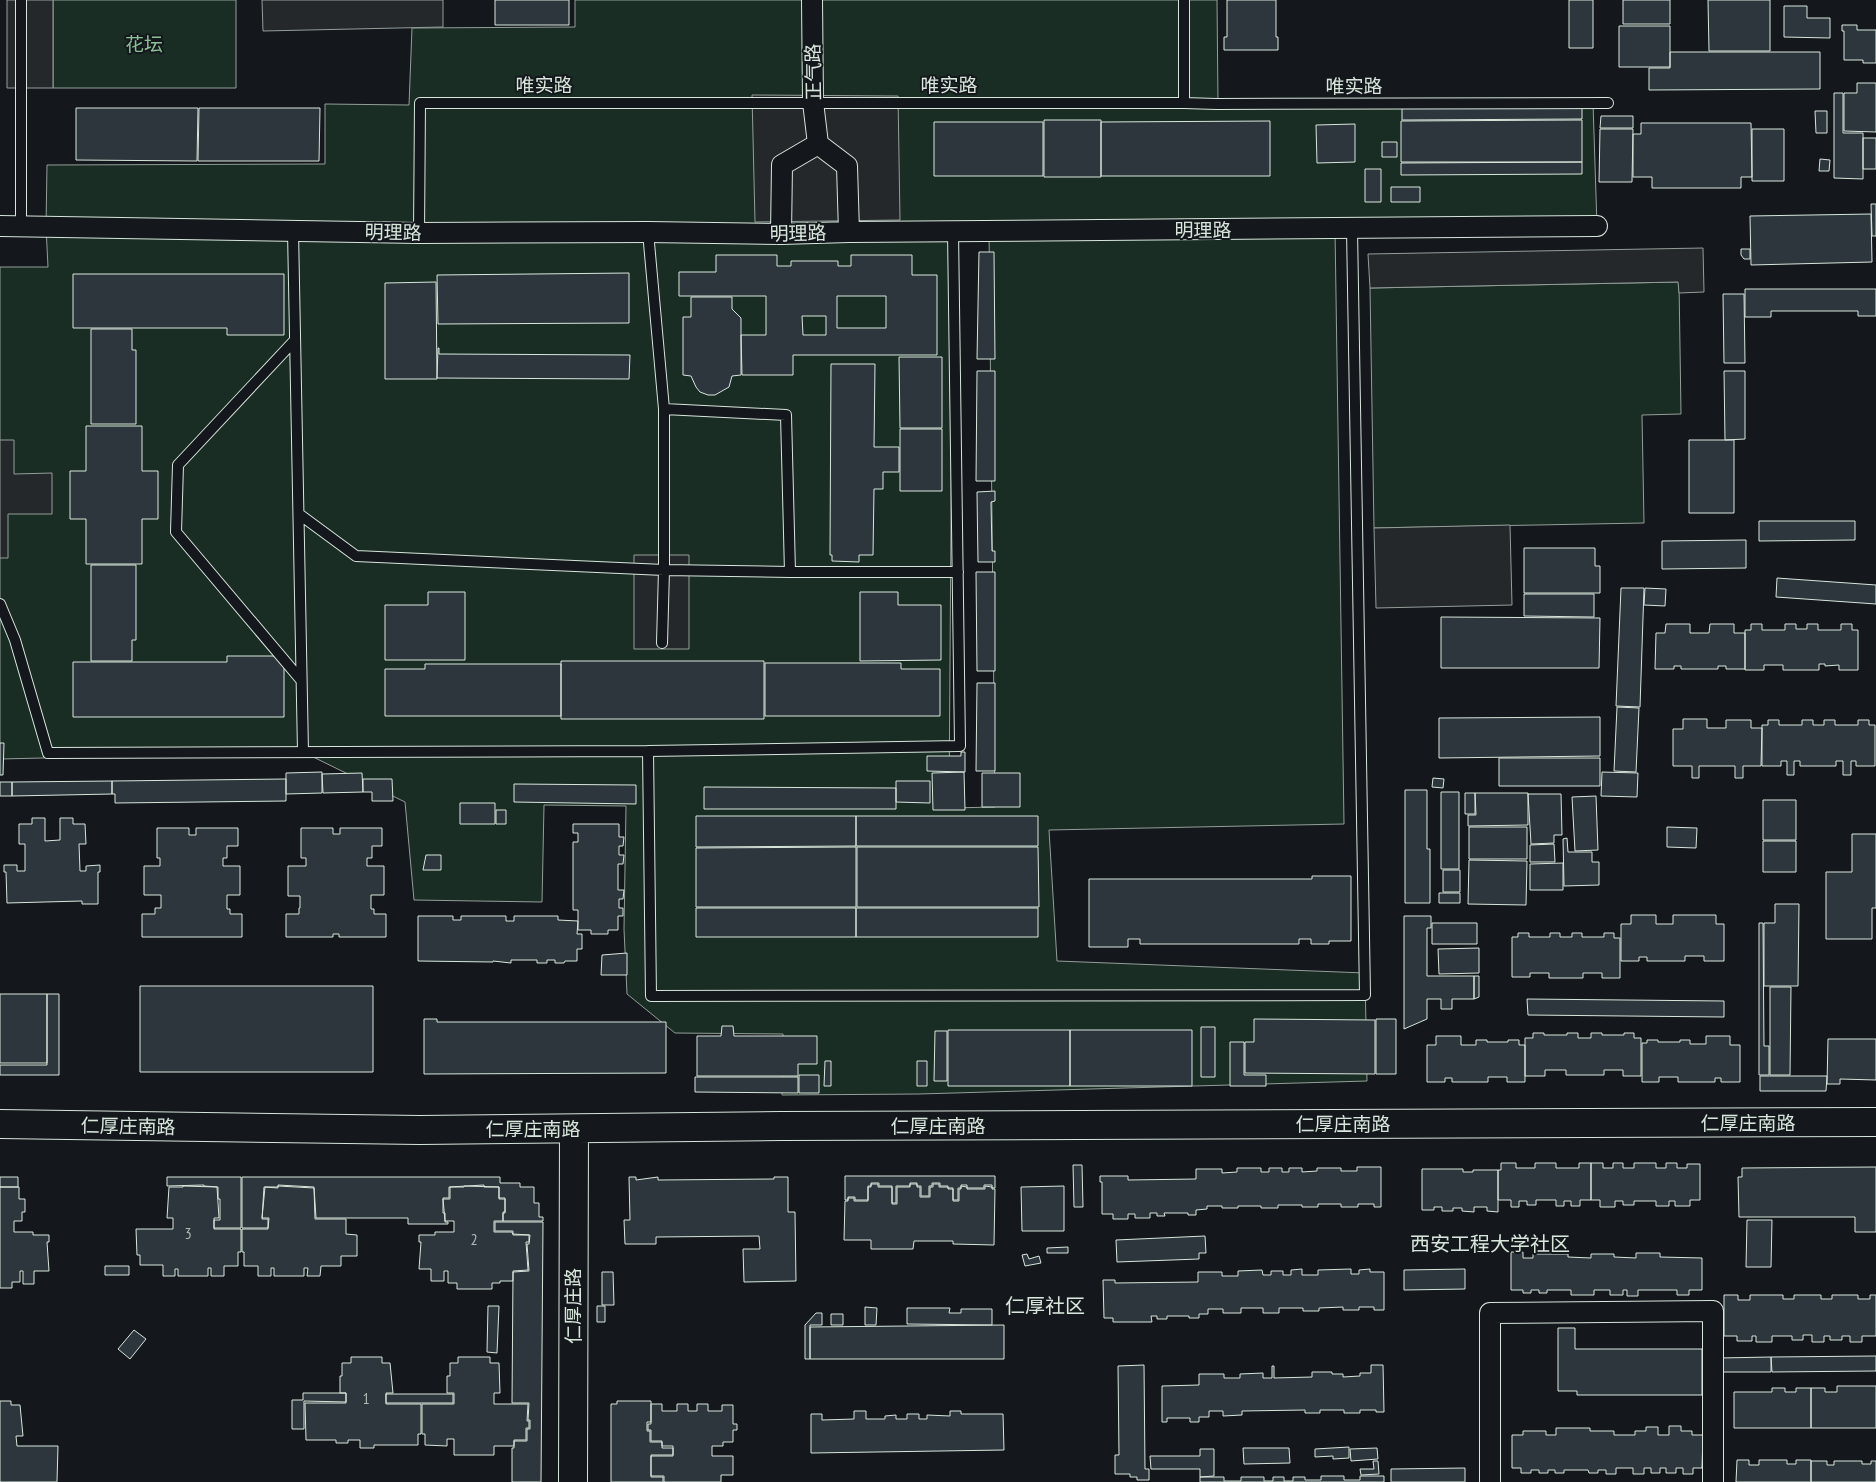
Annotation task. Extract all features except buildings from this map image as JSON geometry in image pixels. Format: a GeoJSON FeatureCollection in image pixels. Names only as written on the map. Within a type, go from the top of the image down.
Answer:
{"type":"FeatureCollection","features":[{"type":"Feature","properties":{"kind":"street","name":"正气路"},"geometry":{"type":"LineString","coordinates":[[812,0],[813,102],[818,144]]}},
{"type":"Feature","properties":{"kind":"street"},"geometry":{"type":"LineString","coordinates":[[781,234],[782,165],[818,144],[847,166],[849,232]]}},
{"type":"Feature","properties":{"kind":"street","name":"明理路"},"geometry":{"type":"LineString","coordinates":[[0,226],[419,233],[648,232],[781,234],[1597,226]]}},
{"type":"Feature","properties":{"kind":"street","name":"仁厚庄南路"},"geometry":{"type":"LineString","coordinates":[[0,1124],[420,1130],[574,1130],[781,1126],[1876,1122]]}},
{"type":"Feature","properties":{"kind":"street","name":"仁厚庄路"},"geometry":{"type":"LineString","coordinates":[[573,1482],[574,1130]]}},
{"type":"Feature","properties":{"kind":"street"},"geometry":{"type":"LineString","coordinates":[[1490,1482],[1490,1312],[1713,1311],[1713,1482]]}},
{"type":"Feature","properties":{"kind":"lane"},"geometry":{"type":"LineString","coordinates":[[21,0],[21,226]]}},
{"type":"Feature","properties":{"kind":"lane"},"geometry":{"type":"LineString","coordinates":[[1184,0],[1184,103]]}},
{"type":"Feature","properties":{"kind":"lane","name":"唯实路"},"geometry":{"type":"LineString","coordinates":[[419,233],[420,103],[1608,103]]}},
{"type":"Feature","properties":{"kind":"lane"},"geometry":{"type":"LineString","coordinates":[[648,751],[651,996],[1365,995],[1352,228]]}},
{"type":"Feature","properties":{"kind":"lane"},"geometry":{"type":"LineString","coordinates":[[293,231],[303,752]]}},
{"type":"Feature","properties":{"kind":"lane"},"geometry":{"type":"LineString","coordinates":[[648,232],[664,408],[662,643]]}},
{"type":"Feature","properties":{"kind":"lane"},"geometry":{"type":"LineString","coordinates":[[0,604],[15,640],[48,753],[648,751],[960,746],[953,232]]}},
{"type":"Feature","properties":{"kind":"lane"},"geometry":{"type":"LineString","coordinates":[[295,340],[178,465],[176,532],[301,680]]}},
{"type":"Feature","properties":{"kind":"lane"},"geometry":{"type":"LineString","coordinates":[[664,408],[786,415],[790,572]]}},
{"type":"Feature","properties":{"kind":"lane"},"geometry":{"type":"LineString","coordinates":[[298,514],[356,556],[664,570],[958,572]]}},
{"type":"Feature","properties":{"kind":"green space","name":"花坛"},"geometry":{"type":"Polygon","coordinates":[[[53,0],[236,0],[236,88],[53,88],[53,0]]]}},
{"type":"Feature","properties":{"kind":"green space"},"geometry":{"type":"Polygon","coordinates":[[[575,0],[1217,0],[1218,103],[1593,103],[1597,226],[176,227],[953,231],[949,808],[995,807],[989,231],[1335,229],[1344,824],[1049,830],[1057,961],[1365,973],[1367,1081],[919,1094],[782,1095],[783,1034],[675,1033],[627,994],[624,929],[626,806],[544,805],[542,902],[414,900],[405,802],[303,752],[0,759],[0,267],[48,267],[46,227],[47,165],[325,164],[325,104],[409,105],[412,28],[575,27],[575,0]]]}},
{"type":"Feature","properties":{"kind":"green space"},"geometry":{"type":"Polygon","coordinates":[[[1679,282],[1681,414],[1642,415],[1644,523],[1374,528],[1370,288],[1679,282]]]}},
{"type":"Feature","properties":{"kind":"shaded area"},"geometry":{"type":"Polygon","coordinates":[[[7,0],[53,0],[53,88],[7,88],[7,0]]]}},
{"type":"Feature","properties":{"kind":"shaded area"},"geometry":{"type":"Polygon","coordinates":[[[262,0],[443,0],[443,27],[263,31],[262,0]]]}},
{"type":"Feature","properties":{"kind":"shaded area"},"geometry":{"type":"Polygon","coordinates":[[[752,95],[898,96],[900,220],[755,222],[752,95]]]}},
{"type":"Feature","properties":{"kind":"shaded area"},"geometry":{"type":"Polygon","coordinates":[[[1703,248],[1704,292],[1679,293],[1678,282],[1370,288],[1368,254],[1703,248]]]}},
{"type":"Feature","properties":{"kind":"shaded area"},"geometry":{"type":"Polygon","coordinates":[[[0,440],[14,440],[14,474],[52,473],[52,514],[8,514],[8,558],[0,558],[0,440]]]}},
{"type":"Feature","properties":{"kind":"shaded area"},"geometry":{"type":"Polygon","coordinates":[[[1510,525],[1512,605],[1376,608],[1374,528],[1510,525]]]}},
{"type":"Feature","properties":{"kind":"shaded area"},"geometry":{"type":"Polygon","coordinates":[[[634,555],[689,555],[689,649],[634,649],[634,555]]]}},
{"type":"Feature","properties":{"kind":"district","name":"西安工程大学社区"},"geometry":{"type":"Point","coordinates":[1490,1244]}},
{"type":"Feature","properties":{"kind":"district","name":"仁厚社区"},"geometry":{"type":"Point","coordinates":[1045,1306]}}]}
